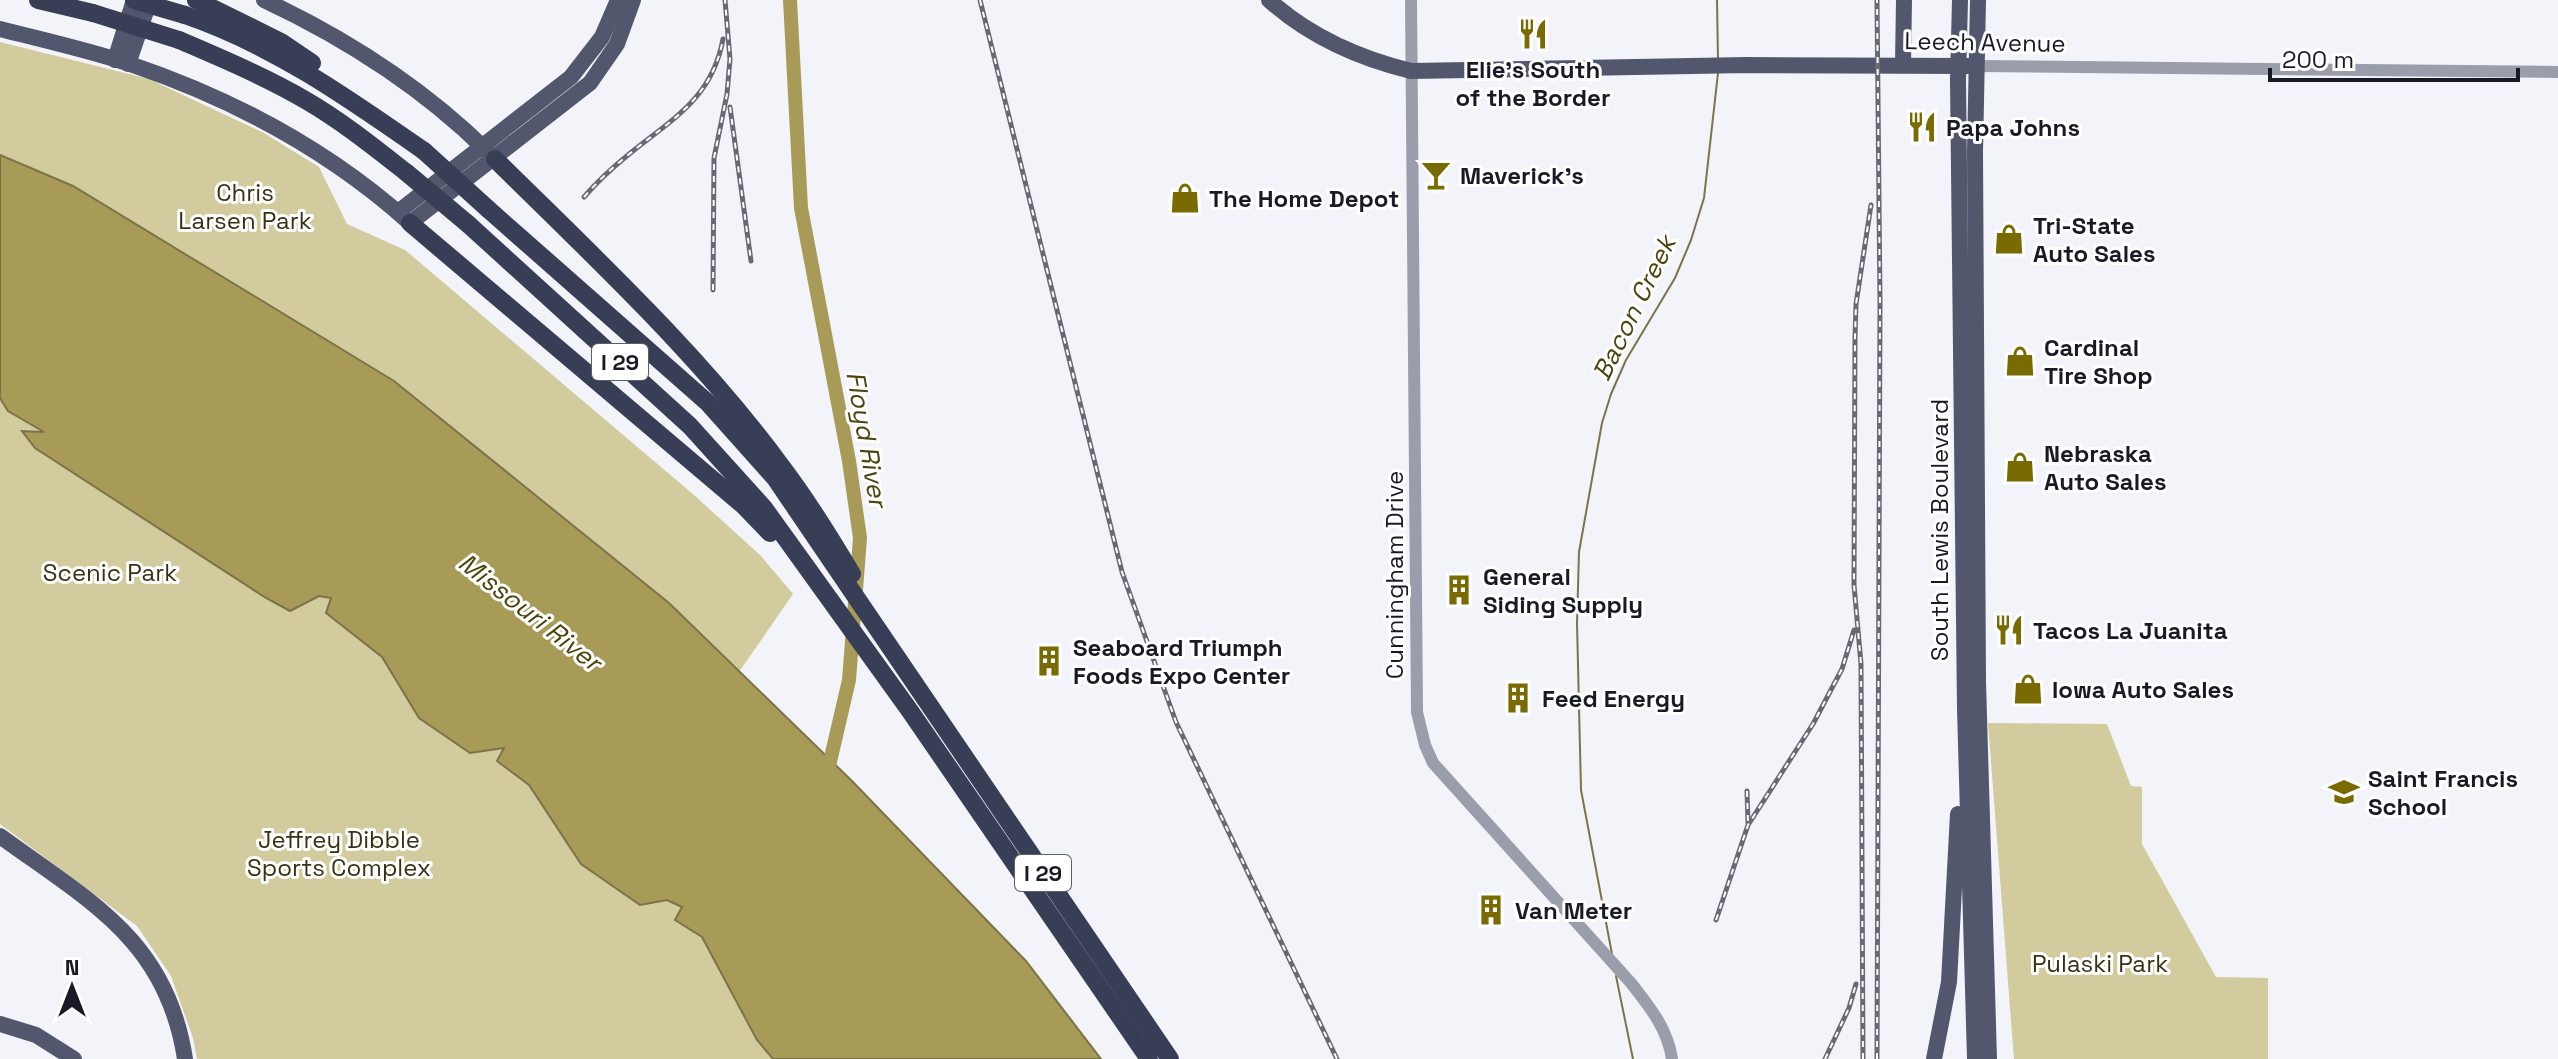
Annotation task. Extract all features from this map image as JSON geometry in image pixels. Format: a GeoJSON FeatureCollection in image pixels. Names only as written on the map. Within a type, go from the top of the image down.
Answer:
{"type":"FeatureCollection","features":[{"type":"Feature","properties":{"kind":"highway","name":"I 29"},"geometry":{"type":"LineString","coordinates":[[38,0],[93,13],[179,40],[260,75],[306,100],[359,136],[468,224],[690,426],[842,617],[1149,1059]]}},
{"type":"Feature","properties":{"kind":"highway","name":"I 29"},"geometry":{"type":"LineString","coordinates":[[134,0],[191,8],[213,25],[307,71],[424,151],[708,403],[778,471],[816,514],[860,588],[871,621],[1170,1059]]}},
{"type":"Feature","properties":{"kind":"highway"},"geometry":{"type":"LineString","coordinates":[[488,152],[703,370],[778,471]]}},
{"type":"Feature","properties":{"kind":"highway"},"geometry":{"type":"LineString","coordinates":[[404,218],[761,514]]}},
{"type":"Feature","properties":{"kind":"main road"},"geometry":{"type":"LineString","coordinates":[[122,62],[134,0]]}},
{"type":"Feature","properties":{"kind":"main road"},"geometry":{"type":"LineString","coordinates":[[122,62],[150,0]]}},
{"type":"Feature","properties":{"kind":"main road"},"geometry":{"type":"LineString","coordinates":[[264,0],[364,54],[430,101],[488,152]]}},
{"type":"Feature","properties":{"kind":"main road"},"geometry":{"type":"LineString","coordinates":[[0,29],[122,62],[206,94],[289,135],[368,186],[404,218],[488,152],[571,77],[602,37],[618,0]]}},
{"type":"Feature","properties":{"kind":"main road"},"geometry":{"type":"LineString","coordinates":[[488,152],[590,83],[617,44],[633,0]]}},
{"type":"Feature","properties":{"kind":"main road","name":"Leech Avenue"},"geometry":{"type":"LineString","coordinates":[[1269,0],[1304,29],[1345,50],[1411,71],[1747,65],[1977,66]]}},
{"type":"Feature","properties":{"kind":"main road"},"geometry":{"type":"LineString","coordinates":[[1903,64],[1904,0]]}},
{"type":"Feature","properties":{"kind":"main road"},"geometry":{"type":"LineString","coordinates":[[1950,0],[1952,49],[1959,66]]}},
{"type":"Feature","properties":{"kind":"main road","name":"South Lewis Boulevard"},"geometry":{"type":"LineString","coordinates":[[1960,0],[1965,709],[1975,1059]]}},
{"type":"Feature","properties":{"kind":"main road","name":"South Lewis Boulevard"},"geometry":{"type":"LineString","coordinates":[[1978,0],[1975,152],[1978,669],[1991,1059]]}},
{"type":"Feature","properties":{"kind":"main road"},"geometry":{"type":"LineString","coordinates":[[1934,1059],[1950,971],[1965,709]]}},
{"type":"Feature","properties":{"kind":"main road"},"geometry":{"type":"LineString","coordinates":[[0,836],[99,909],[141,949],[161,981],[176,1014],[185,1059]]}},
{"type":"Feature","properties":{"kind":"main road"},"geometry":{"type":"LineString","coordinates":[[0,1024],[36,1035],[74,1059]]}},
{"type":"Feature","properties":{"kind":"street","name":"Cunningham Drive"},"geometry":{"type":"LineString","coordinates":[[1411,0],[1417,704],[1420,731],[1433,763],[1654,1012],[1666,1035],[1672,1059]]}},
{"type":"Feature","properties":{"kind":"street","name":"Leech Avenue"},"geometry":{"type":"LineString","coordinates":[[1977,66],[2558,72]]}},
{"type":"Feature","properties":{"kind":"green space","name":"Chris Larsen Park"},"geometry":{"type":"Polygon","coordinates":[[[0,42],[149,79],[264,133],[319,167],[347,224],[405,250],[694,495],[761,556],[793,594],[739,672],[669,603],[394,381],[73,186],[0,155],[0,42]]]}},
{"type":"Feature","properties":{"kind":"green space","name":"Jeffrey Dibble Sports Complex"},"geometry":{"type":"Polygon","coordinates":[[[0,366],[311,576],[647,841],[835,1059],[197,1059],[193,1038],[171,976],[137,926],[0,824],[0,366]]]}},
{"type":"Feature","properties":{"kind":"green space","name":"Pulaski Park"},"geometry":{"type":"Polygon","coordinates":[[[1988,723],[2107,724],[2131,786],[2142,787],[2142,844],[2216,977],[2268,978],[2268,1059],[2014,1059],[1988,723]]]}},
{"type":"Feature","properties":{"kind":"water","name":"Missouri River"},"geometry":{"type":"Polygon","coordinates":[[[0,155],[73,186],[394,381],[669,603],[852,781],[1026,961],[1101,1059],[773,1059],[757,1040],[702,937],[675,920],[682,907],[667,900],[640,905],[581,864],[529,785],[497,761],[504,748],[470,753],[419,718],[382,657],[326,613],[331,598],[319,596],[290,611],[35,448],[22,431],[44,432],[8,411],[0,398],[0,155]]]}},
{"type":"Feature","properties":{"kind":"waterway","name":"Floyd River"},"geometry":{"type":"LineString","coordinates":[[790,0],[801,208],[849,461],[860,538],[849,680],[826,779]]}},
{"type":"Feature","properties":{"kind":"waterway","name":"Bacon Creek"},"geometry":{"type":"LineString","coordinates":[[1717,0],[1718,59]]}},
{"type":"Feature","properties":{"kind":"waterway","name":"Bacon Creek"},"geometry":{"type":"LineString","coordinates":[[1612,954],[1581,790],[1577,623],[1579,552],[1602,423],[1611,394],[1626,360],[1675,278],[1704,198],[1718,73]]}},
{"type":"Feature","properties":{"kind":"waterway","name":"Bacon Creek"},"geometry":{"type":"LineString","coordinates":[[1616,976],[1633,1059]]}},
{"type":"Feature","properties":{"kind":"railway"},"geometry":{"type":"LineString","coordinates":[[713,290],[714,158],[727,94],[730,59],[725,0]]}},
{"type":"Feature","properties":{"kind":"railway"},"geometry":{"type":"LineString","coordinates":[[980,0],[1122,572],[1176,722],[1337,1059]]}},
{"type":"Feature","properties":{"kind":"railway"},"geometry":{"type":"LineString","coordinates":[[1877,0],[1880,303],[1877,1059]]}},
{"type":"Feature","properties":{"kind":"railway"},"geometry":{"type":"LineString","coordinates":[[584,197],[610,170],[700,93],[718,60],[723,39]]}},
{"type":"Feature","properties":{"kind":"railway"},"geometry":{"type":"LineString","coordinates":[[730,107],[751,261]]}},
{"type":"Feature","properties":{"kind":"railway"},"geometry":{"type":"LineString","coordinates":[[1863,1059],[1861,664],[1854,585],[1855,338],[1856,304],[1871,205]]}},
{"type":"Feature","properties":{"kind":"railway"},"geometry":{"type":"LineString","coordinates":[[1716,920],[1748,825],[1813,724],[1842,669],[1854,630]]}},
{"type":"Feature","properties":{"kind":"railway"},"geometry":{"type":"LineString","coordinates":[[1747,791],[1748,823]]}},
{"type":"Feature","properties":{"kind":"railway"},"geometry":{"type":"LineString","coordinates":[[1825,1059],[1849,1008],[1856,984]]}},
{"type":"Feature","properties":{"kind":"place","name":"Elie's South of the Border"},"geometry":{"type":"Point","coordinates":[1533,34]}},
{"type":"Feature","properties":{"kind":"place","name":"Papa Johns"},"geometry":{"type":"Point","coordinates":[1922,127]}},
{"type":"Feature","properties":{"kind":"place","name":"Maverick's"},"geometry":{"type":"Point","coordinates":[1436,175]}},
{"type":"Feature","properties":{"kind":"place","name":"The Home Depot"},"geometry":{"type":"Point","coordinates":[1185,198]}},
{"type":"Feature","properties":{"kind":"place","name":"Tri-State Auto Sales"},"geometry":{"type":"Point","coordinates":[2009,239]}},
{"type":"Feature","properties":{"kind":"place","name":"Cardinal Tire Shop"},"geometry":{"type":"Point","coordinates":[2020,361]}},
{"type":"Feature","properties":{"kind":"place","name":"Nebraska Auto Sales"},"geometry":{"type":"Point","coordinates":[2020,467]}},
{"type":"Feature","properties":{"kind":"place","name":"General Siding Supply"},"geometry":{"type":"Point","coordinates":[1459,590]}},
{"type":"Feature","properties":{"kind":"place","name":"Tacos La Juanita"},"geometry":{"type":"Point","coordinates":[2009,630]}},
{"type":"Feature","properties":{"kind":"place","name":"Seaboard Triumph Foods Expo Center"},"geometry":{"type":"Point","coordinates":[1049,661]}},
{"type":"Feature","properties":{"kind":"place","name":"Iowa Auto Sales"},"geometry":{"type":"Point","coordinates":[2028,689]}},
{"type":"Feature","properties":{"kind":"place","name":"Feed Energy"},"geometry":{"type":"Point","coordinates":[1518,698]}},
{"type":"Feature","properties":{"kind":"place","name":"Saint Francis School"},"geometry":{"type":"Point","coordinates":[2344,792]}},
{"type":"Feature","properties":{"kind":"place","name":"Van Meter"},"geometry":{"type":"Point","coordinates":[1491,910]}},
{"type":"Feature","properties":{"kind":"park label","name":"Scenic Park"},"geometry":{"type":"Point","coordinates":[110,572]}}]}
